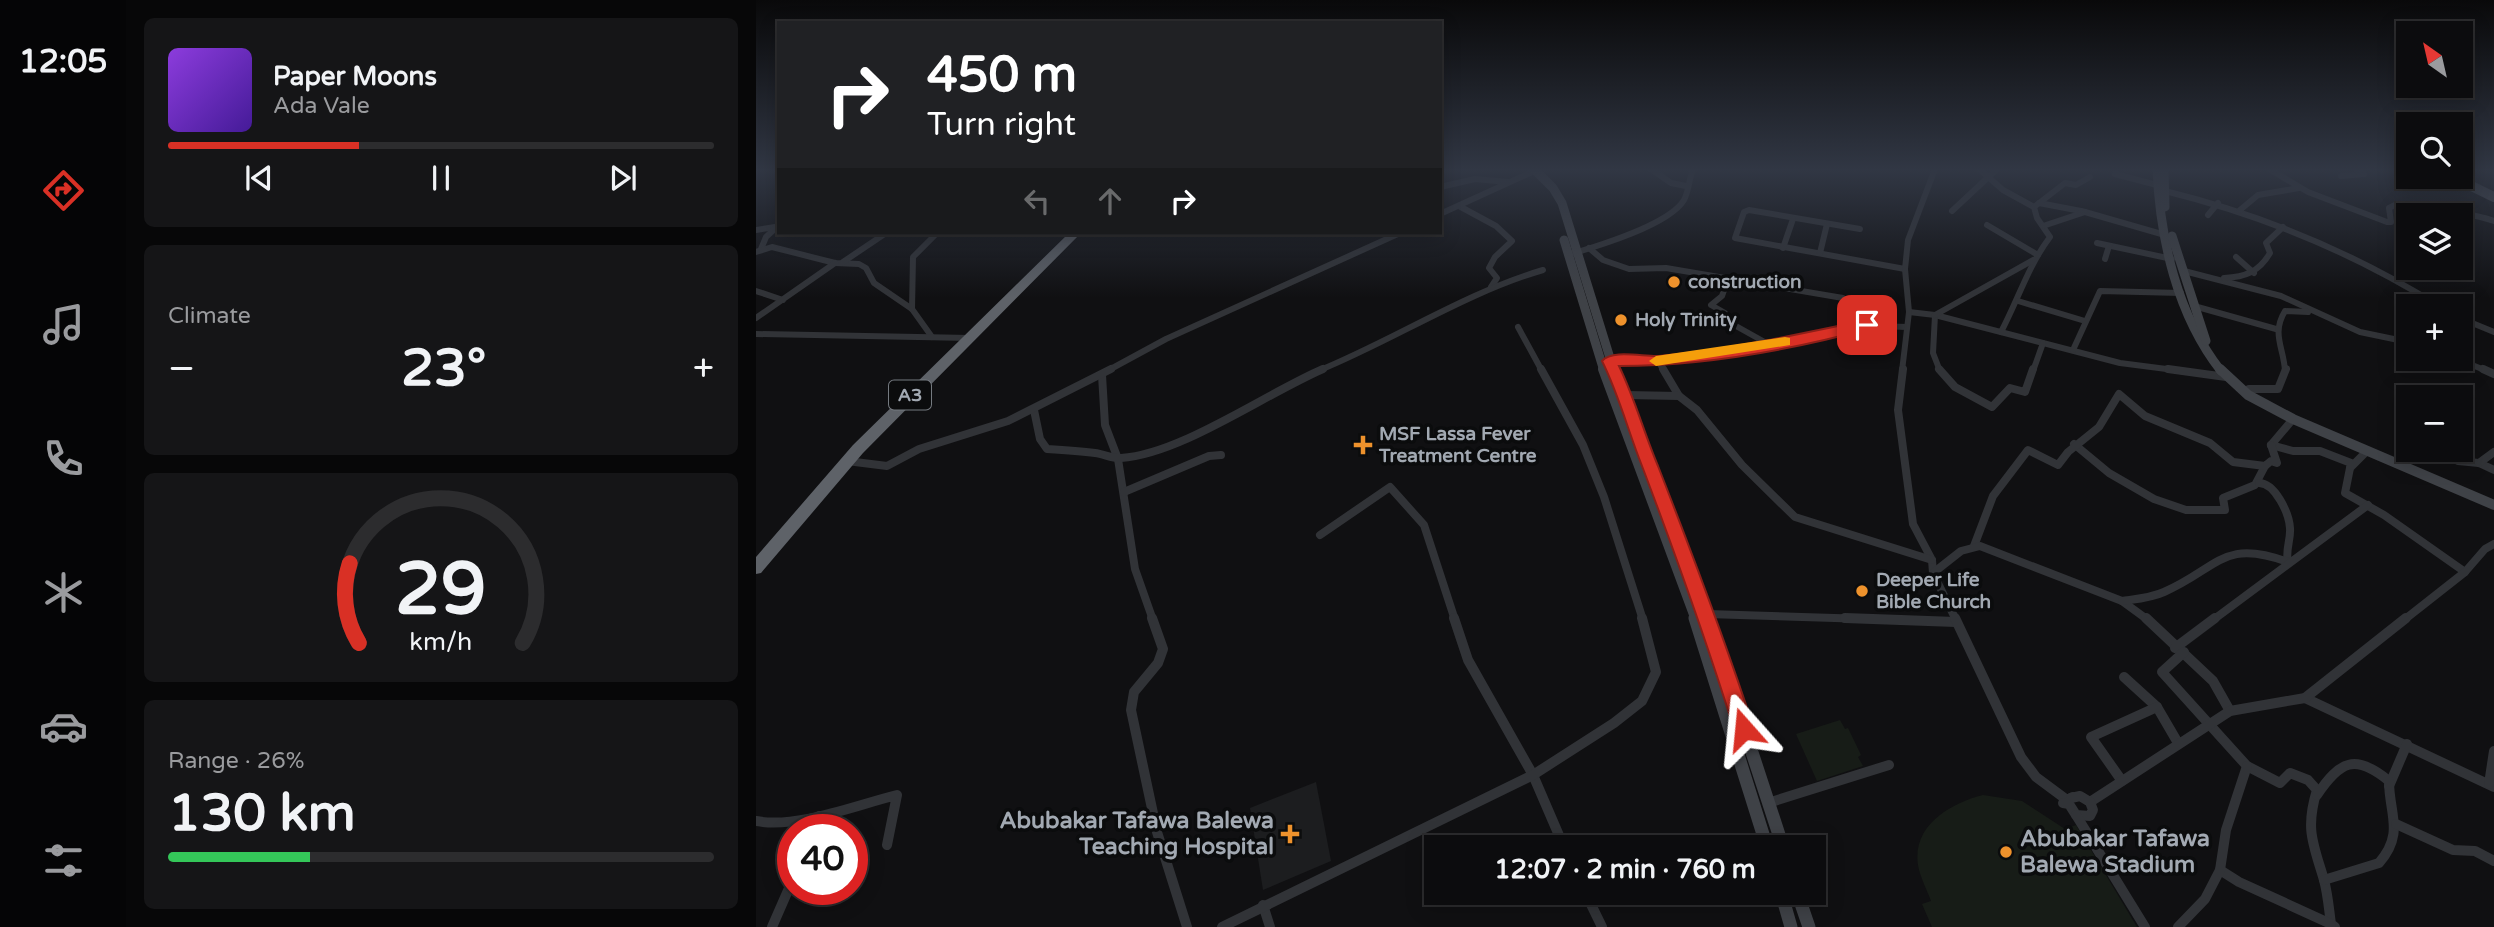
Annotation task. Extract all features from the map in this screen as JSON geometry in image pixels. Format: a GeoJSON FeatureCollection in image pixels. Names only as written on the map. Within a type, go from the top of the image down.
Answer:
{"type":"FeatureCollection","features":[{"type":"Feature","properties":{"kind":"highway","name":"A3"},"geometry":{"type":"LineString","coordinates":[[756,568],[847,461],[1065,235]]}},
{"type":"Feature","properties":{"kind":"highway","name":"A3"},"geometry":{"type":"LineString","coordinates":[[756,556],[856,439],[1073,235]]}},
{"type":"Feature","properties":{"kind":"street"},"geometry":{"type":"LineString","coordinates":[[1471,212],[1496,226],[1512,241],[1495,257],[1489,268],[1497,278],[1489,289]]}},
{"type":"Feature","properties":{"kind":"street"},"geometry":{"type":"LineString","coordinates":[[1562,212],[1605,375],[1701,614],[1764,835]]}},
{"type":"Feature","properties":{"kind":"street"},"geometry":{"type":"LineString","coordinates":[[1572,254],[1670,212]]}},
{"type":"Feature","properties":{"kind":"street"},"geometry":{"type":"LineString","coordinates":[[1744,212],[1735,238],[1905,268]]}},
{"type":"Feature","properties":{"kind":"street"},"geometry":{"type":"LineString","coordinates":[[1760,212],[1860,229]]}},
{"type":"Feature","properties":{"kind":"street"},"geometry":{"type":"LineString","coordinates":[[1919,212],[1909,236],[1905,268],[1909,312],[1898,410],[1913,524],[1932,560],[1933,573],[2021,757],[2064,804],[2105,793],[2206,724],[2230,712],[2305,698],[2465,572],[2485,549],[2494,544]]}},
{"type":"Feature","properties":{"kind":"street"},"geometry":{"type":"LineString","coordinates":[[2001,332],[2018,301],[2036,257],[2050,237],[2039,212]]}},
{"type":"Feature","properties":{"kind":"street"},"geometry":{"type":"LineString","coordinates":[[2043,226],[2084,212]]}},
{"type":"Feature","properties":{"kind":"street"},"geometry":{"type":"LineString","coordinates":[[2086,212],[2132,228],[2165,234]]}},
{"type":"Feature","properties":{"kind":"street"},"geometry":{"type":"LineString","coordinates":[[2163,212],[2165,234],[2181,293],[2201,343],[2225,377],[2262,403],[2293,419],[2494,503]]}},
{"type":"Feature","properties":{"kind":"street"},"geometry":{"type":"LineString","coordinates":[[2166,212],[2194,306],[2210,348],[2249,389],[2297,418],[2494,503]]}},
{"type":"Feature","properties":{"kind":"street"},"geometry":{"type":"LineString","coordinates":[[2248,212],[2359,263],[2417,294]]}},
{"type":"Feature","properties":{"kind":"street"},"geometry":{"type":"LineString","coordinates":[[2363,212],[2389,222],[2389,212]]}},
{"type":"Feature","properties":{"kind":"street"},"geometry":{"type":"LineString","coordinates":[[2469,212],[2494,221]]}},
{"type":"Feature","properties":{"kind":"street"},"geometry":{"type":"LineString","coordinates":[[1783,248],[1793,219]]}},
{"type":"Feature","properties":{"kind":"street"},"geometry":{"type":"LineString","coordinates":[[1820,253],[1827,224]]}},
{"type":"Feature","properties":{"kind":"street"},"geometry":{"type":"LineString","coordinates":[[1987,225],[2036,257]]}},
{"type":"Feature","properties":{"kind":"street"},"geometry":{"type":"LineString","coordinates":[[756,230],[777,226]]}},
{"type":"Feature","properties":{"kind":"street"},"geometry":{"type":"LineString","coordinates":[[758,250],[777,227]]}},
{"type":"Feature","properties":{"kind":"street"},"geometry":{"type":"LineString","coordinates":[[2210,278],[2252,274],[2270,253],[2266,243],[2283,227]]}},
{"type":"Feature","properties":{"kind":"street"},"geometry":{"type":"LineString","coordinates":[[756,318],[883,235]]}},
{"type":"Feature","properties":{"kind":"street"},"geometry":{"type":"LineString","coordinates":[[912,309],[910,263],[916,252],[931,243],[936,235]]}},
{"type":"Feature","properties":{"kind":"street"},"geometry":{"type":"LineString","coordinates":[[847,461],[887,466],[919,449],[1000,424],[1034,410],[1166,339],[1396,235]]}},
{"type":"Feature","properties":{"kind":"street"},"geometry":{"type":"LineString","coordinates":[[2097,243],[2172,259]]}},
{"type":"Feature","properties":{"kind":"street"},"geometry":{"type":"LineString","coordinates":[[2105,259],[2109,246]]}},
{"type":"Feature","properties":{"kind":"street"},"geometry":{"type":"LineString","coordinates":[[758,250],[772,247],[837,263],[859,264],[869,273],[874,283],[912,309],[932,337]]}},
{"type":"Feature","properties":{"kind":"street"},"geometry":{"type":"LineString","coordinates":[[1589,248],[1603,260],[1629,269],[1666,268],[1843,298],[1848,305],[1851,327]]}},
{"type":"Feature","properties":{"kind":"street"},"geometry":{"type":"LineString","coordinates":[[1572,254],[1609,361],[1626,395],[1779,835]]}},
{"type":"Feature","properties":{"kind":"street"},"geometry":{"type":"LineString","coordinates":[[1935,315],[2036,257]]}},
{"type":"Feature","properties":{"kind":"street"},"geometry":{"type":"LineString","coordinates":[[2236,257],[2252,274],[2253,288]]}},
{"type":"Feature","properties":{"kind":"street"},"geometry":{"type":"LineString","coordinates":[[1034,410],[1040,439],[1047,449],[1097,453],[1118,459],[1139,457],[1206,429],[1290,383],[1368,349],[1514,276],[1543,270]]}},
{"type":"Feature","properties":{"kind":"street"},"geometry":{"type":"LineString","coordinates":[[2184,271],[2284,297],[2360,332],[2396,340]]}},
{"type":"Feature","properties":{"kind":"street"},"geometry":{"type":"LineString","coordinates":[[1728,279],[1722,296],[1711,306],[1725,313],[1727,321],[1733,325],[1770,345]]}},
{"type":"Feature","properties":{"kind":"street"},"geometry":{"type":"LineString","coordinates":[[2073,350],[2097,293],[2102,290],[2181,293]]}},
{"type":"Feature","properties":{"kind":"street"},"geometry":{"type":"LineString","coordinates":[[756,291],[783,300]]}},
{"type":"Feature","properties":{"kind":"street"},"geometry":{"type":"LineString","coordinates":[[2018,301],[2085,321]]}},
{"type":"Feature","properties":{"kind":"street"},"geometry":{"type":"LineString","coordinates":[[2194,306],[2276,329]]}},
{"type":"Feature","properties":{"kind":"street"},"geometry":{"type":"LineString","coordinates":[[2249,389],[2278,389],[2286,365],[2277,349],[2276,329],[2288,310],[2314,313]]}},
{"type":"Feature","properties":{"kind":"street"},"geometry":{"type":"LineString","coordinates":[[1909,312],[1935,315],[2120,363],[2225,377]]}},
{"type":"Feature","properties":{"kind":"street"},"geometry":{"type":"LineString","coordinates":[[1935,315],[1933,354],[1937,367],[1969,396],[1992,407],[2011,388],[2025,392],[2043,343]]}},
{"type":"Feature","properties":{"kind":"street"},"geometry":{"type":"LineString","coordinates":[[2473,323],[2494,332]]}},
{"type":"Feature","properties":{"kind":"street"},"geometry":{"type":"LineString","coordinates":[[1609,361],[1658,361],[1770,345],[1867,325],[1907,327]]}},
{"type":"Feature","properties":{"kind":"street"},"geometry":{"type":"LineString","coordinates":[[1222,927],[1533,775],[1614,723],[1642,701],[1656,672],[1653,652],[1600,487],[1583,445],[1518,327]]}},
{"type":"Feature","properties":{"kind":"street"},"geometry":{"type":"LineString","coordinates":[[756,334],[967,337]]}},
{"type":"Feature","properties":{"kind":"street"},"geometry":{"type":"LineString","coordinates":[[1658,361],[1679,396],[1697,411],[1742,465],[1795,517],[1932,560]]}},
{"type":"Feature","properties":{"kind":"street"},"geometry":{"type":"LineString","coordinates":[[2473,365],[2494,374]]}},
{"type":"Feature","properties":{"kind":"street"},"geometry":{"type":"LineString","coordinates":[[1102,375],[1105,425],[1118,459],[1135,569],[1163,649],[1158,663],[1134,692],[1131,710],[1157,832],[1187,927]]}},
{"type":"Feature","properties":{"kind":"street"},"geometry":{"type":"LineString","coordinates":[[1933,573],[1974,545],[1993,496],[2028,450],[2057,465],[2074,444],[2100,426],[2111,402],[2122,394],[2145,416],[2210,443],[2233,463],[2265,466]]}},
{"type":"Feature","properties":{"kind":"street"},"geometry":{"type":"LineString","coordinates":[[1626,395],[1679,396]]}},
{"type":"Feature","properties":{"kind":"street"},"geometry":{"type":"LineString","coordinates":[[2271,445],[2293,419]]}},
{"type":"Feature","properties":{"kind":"street"},"geometry":{"type":"LineString","coordinates":[[2074,444],[2091,461],[2115,478],[2181,509],[2225,510],[2223,498],[2248,491],[2259,482],[2265,466],[2271,461],[2277,463],[2271,445]]}},
{"type":"Feature","properties":{"kind":"street"},"geometry":{"type":"LineString","coordinates":[[2271,445],[2293,451],[2320,451],[2351,463],[2345,493],[2368,505],[2465,572]]}},
{"type":"Feature","properties":{"kind":"street"},"geometry":{"type":"LineString","coordinates":[[2350,468],[2367,451]]}},
{"type":"Feature","properties":{"kind":"street"},"geometry":{"type":"LineString","coordinates":[[2479,463],[2494,452]]}},
{"type":"Feature","properties":{"kind":"street"},"geometry":{"type":"LineString","coordinates":[[1124,492],[1209,456],[1221,455]]}},
{"type":"Feature","properties":{"kind":"street"},"geometry":{"type":"LineString","coordinates":[[2468,462],[2479,463],[2494,470]]}},
{"type":"Feature","properties":{"kind":"street"},"geometry":{"type":"LineString","coordinates":[[2259,482],[2265,482],[2274,493],[2288,520],[2291,531],[2285,552],[2288,562]]}},
{"type":"Feature","properties":{"kind":"street"},"geometry":{"type":"LineString","coordinates":[[1320,535],[1390,487],[1424,525],[1468,660],[1533,775],[1559,835]]}},
{"type":"Feature","properties":{"kind":"street"},"geometry":{"type":"LineString","coordinates":[[2333,926],[2324,880],[2314,859],[2307,828],[2317,790],[2308,780],[2290,773],[2280,783],[2247,766],[2206,724],[2162,672],[2162,668],[2180,650],[2288,562],[2368,505]]}},
{"type":"Feature","properties":{"kind":"street"},"geometry":{"type":"LineString","coordinates":[[1974,545],[2059,574],[2122,601],[2141,614],[2213,681],[2230,712]]}},
{"type":"Feature","properties":{"kind":"street"},"geometry":{"type":"LineString","coordinates":[[2122,601],[2168,591],[2237,550],[2260,550],[2288,562]]}},
{"type":"Feature","properties":{"kind":"street"},"geometry":{"type":"LineString","coordinates":[[1701,614],[1956,622]]}},
{"type":"Feature","properties":{"kind":"street"},"geometry":{"type":"LineString","coordinates":[[2124,677],[2157,707],[2178,743]]}},
{"type":"Feature","properties":{"kind":"street"},"geometry":{"type":"LineString","coordinates":[[2305,698],[2491,785],[2494,751]]}},
{"type":"Feature","properties":{"kind":"street"},"geometry":{"type":"LineString","coordinates":[[2122,781],[2091,737],[2157,707]]}},
{"type":"Feature","properties":{"kind":"street"},"geometry":{"type":"LineString","coordinates":[[2388,789],[2407,744]]}},
{"type":"Feature","properties":{"kind":"street"},"geometry":{"type":"LineString","coordinates":[[2313,800],[2329,774],[2350,761],[2363,763],[2389,781],[2388,789],[2396,824],[2384,861],[2374,868],[2339,872],[2324,880]]}},
{"type":"Feature","properties":{"kind":"street"},"geometry":{"type":"LineString","coordinates":[[1769,803],[1889,765]]}},
{"type":"Feature","properties":{"kind":"street"},"geometry":{"type":"LineString","coordinates":[[2178,927],[2205,899],[2220,870],[2226,830],[2247,766]]}},
{"type":"Feature","properties":{"kind":"street"},"geometry":{"type":"LineString","coordinates":[[826,814],[897,795],[887,845]]}},
{"type":"Feature","properties":{"kind":"street"},"geometry":{"type":"LineString","coordinates":[[2078,800],[2077,815],[2082,828],[2094,841],[2145,927]]}},
{"type":"Feature","properties":{"kind":"street"},"geometry":{"type":"LineString","coordinates":[[2078,800],[2093,810],[2090,816],[2094,841]]}},
{"type":"Feature","properties":{"kind":"street"},"geometry":{"type":"LineString","coordinates":[[2077,815],[2090,816]]}},
{"type":"Feature","properties":{"kind":"street"},"geometry":{"type":"LineString","coordinates":[[756,821],[777,824]]}},
{"type":"Feature","properties":{"kind":"street"},"geometry":{"type":"LineString","coordinates":[[2396,824],[2453,850],[2475,850],[2494,861]]}},
{"type":"Feature","properties":{"kind":"street"},"geometry":{"type":"LineString","coordinates":[[2220,870],[2239,882],[2333,926]]}},
{"type":"Feature","properties":{"kind":"street"},"geometry":{"type":"LineString","coordinates":[[772,927],[782,905]]}},
{"type":"Feature","properties":{"kind":"street"},"geometry":{"type":"LineString","coordinates":[[1263,905],[1270,927]]}},
{"type":"Feature","properties":{"kind":"street"},"geometry":{"type":"LineString","coordinates":[[1591,905],[1602,927]]}},
{"type":"Feature","properties":{"kind":"street"},"geometry":{"type":"LineString","coordinates":[[1785,905],[1791,927]]}},
{"type":"Feature","properties":{"kind":"street"},"geometry":{"type":"LineString","coordinates":[[1801,905],[1809,927]]}},
{"type":"Feature","properties":{"kind":"shaded area"},"geometry":{"type":"Polygon","coordinates":[[[1840,720],[1845,729],[1848,728],[1861,755],[1858,757],[1863,766],[1817,781],[1796,734],[1840,720]]]}},
{"type":"Feature","properties":{"kind":"shaded area","name":"Abubakar Tafawa Balewa Teaching Hospital"},"geometry":{"type":"Polygon","coordinates":[[[1316,782],[1331,861],[1263,890],[1250,808],[1316,782]]]}},
{"type":"Feature","properties":{"kind":"shaded area","name":"Abubakar Tafawa Balewa Stadium"},"geometry":{"type":"Polygon","coordinates":[[[1983,795],[2022,801],[2065,829],[2076,825],[2137,927],[1932,927],[1922,904],[1931,901],[1918,865],[1921,838],[1927,827],[1947,810],[1983,795]]]}},
{"type":"Feature","properties":{"kind":"slow traffic"},"geometry":{"type":"LineString","coordinates":[[1656,361],[1785,342]]}},
{"type":"Feature","properties":{"kind":"place","name":"construction"},"geometry":{"type":"Point","coordinates":[1674,282]}},
{"type":"Feature","properties":{"kind":"place","name":"Holy Trinity"},"geometry":{"type":"Point","coordinates":[1621,320]}},
{"type":"Feature","properties":{"kind":"place","name":"MSF Lassa Fever Treatment Centre"},"geometry":{"type":"Point","coordinates":[1363,445]}},
{"type":"Feature","properties":{"kind":"place","name":"Deeper Life Bible Church"},"geometry":{"type":"Point","coordinates":[1862,591]}},
{"type":"Feature","properties":{"kind":"place","name":"Abubakar Tafawa Balewa Teaching Hospital"},"geometry":{"type":"Point","coordinates":[1290,834]}},
{"type":"Feature","properties":{"kind":"place","name":"Abubakar Tafawa Balewa Stadium"},"geometry":{"type":"Point","coordinates":[2006,852]}},
{"type":"Feature","properties":{"kind":"route"},"geometry":{"type":"LineString","coordinates":[[1744,729],[1707,614],[1644,452],[1626,395],[1609,361],[1658,361],[1752,348],[1867,325]]}}]}
